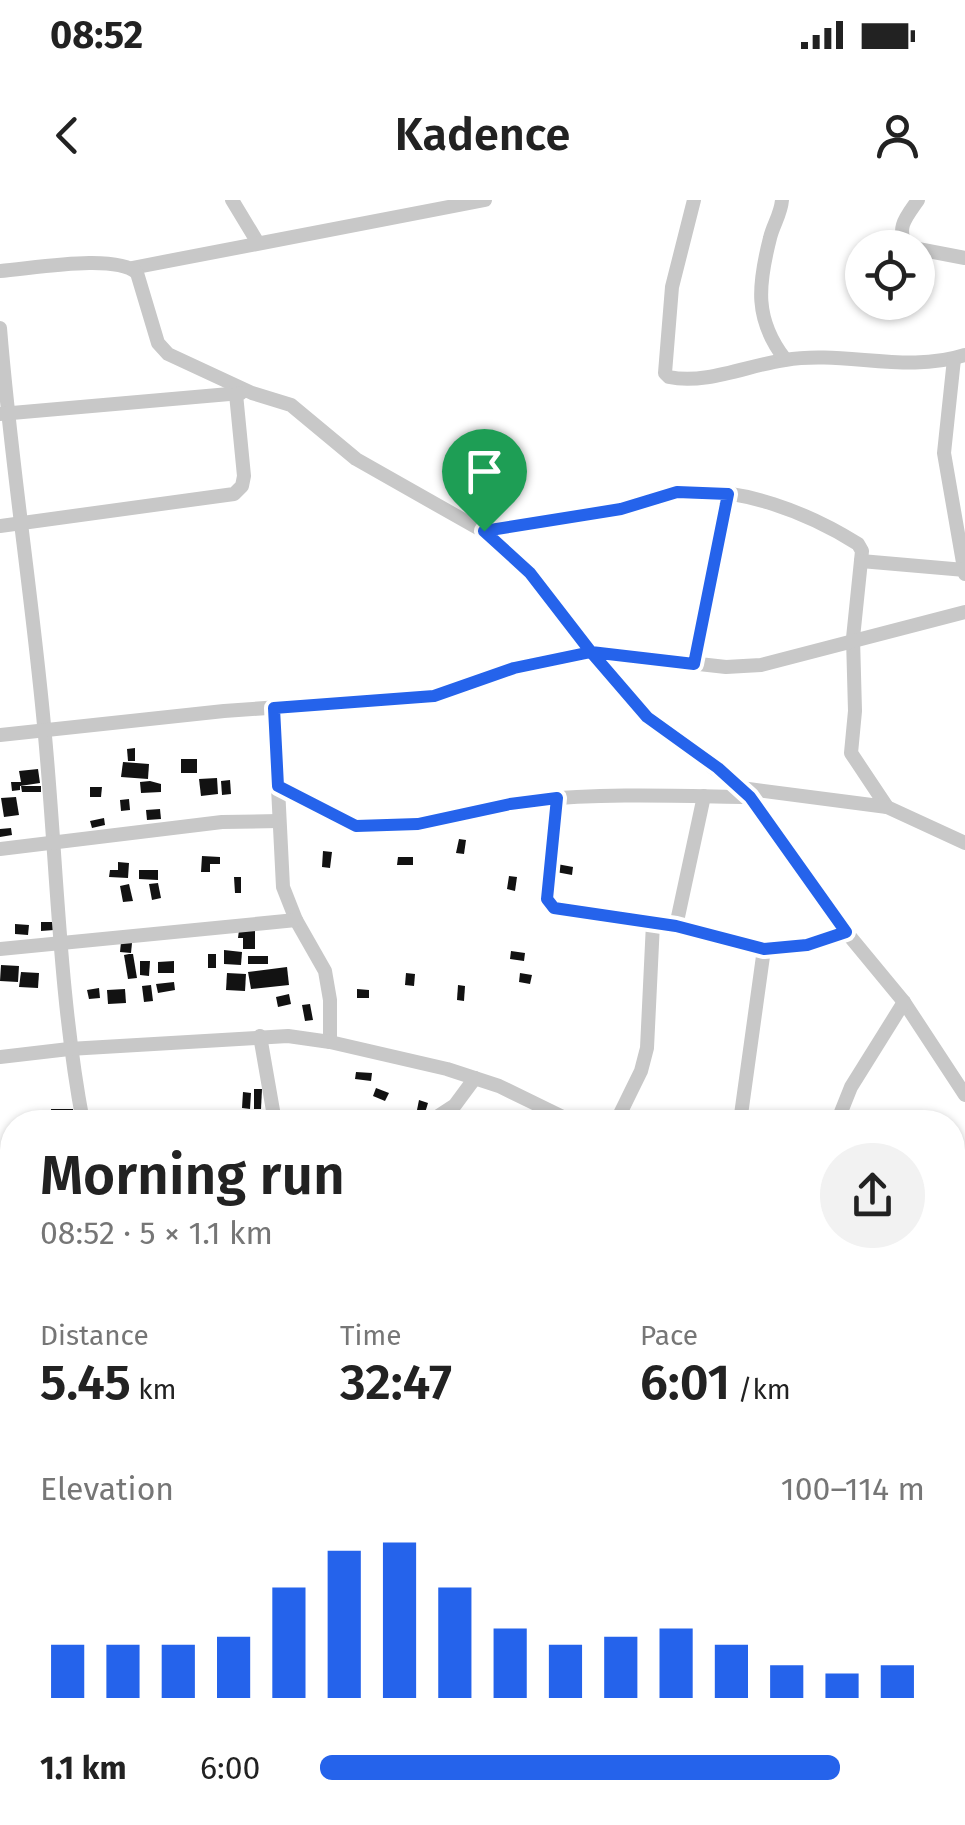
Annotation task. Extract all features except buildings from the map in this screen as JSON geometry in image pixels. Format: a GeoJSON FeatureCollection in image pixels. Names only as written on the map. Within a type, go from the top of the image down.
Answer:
{"type":"FeatureCollection","features":[{"type":"Feature","properties":{"kind":"street"},"geometry":{"type":"LineString","coordinates":[[232,200],[258,243]]}},
{"type":"Feature","properties":{"kind":"street"},"geometry":{"type":"LineString","coordinates":[[0,271],[106,263],[132,268],[429,204],[485,200]]}},
{"type":"Feature","properties":{"kind":"street"},"geometry":{"type":"LineString","coordinates":[[694,200],[672,287],[665,373],[674,379],[785,360],[887,362],[960,357],[945,422],[944,453],[965,571],[861,561]]}},
{"type":"Feature","properties":{"kind":"street"},"geometry":{"type":"LineString","coordinates":[[782,200],[770,234],[760,300],[766,329],[785,360]]}},
{"type":"Feature","properties":{"kind":"street"},"geometry":{"type":"LineString","coordinates":[[901,230],[918,200]]}},
{"type":"Feature","properties":{"kind":"street"},"geometry":{"type":"LineString","coordinates":[[935,252],[965,258]]}},
{"type":"Feature","properties":{"kind":"street"},"geometry":{"type":"LineString","coordinates":[[132,268],[137,273],[158,343],[168,354],[244,393],[291,405],[356,459],[484,531],[530,573],[647,717],[746,793],[846,932],[904,1002],[965,1095]]}},
{"type":"Feature","properties":{"kind":"street"},"geometry":{"type":"LineString","coordinates":[[0,328],[3,414],[21,525],[45,730],[70,1049],[81,1110]]}},
{"type":"Feature","properties":{"kind":"street"},"geometry":{"type":"LineString","coordinates":[[3,414],[244,393]]}},
{"type":"Feature","properties":{"kind":"street"},"geometry":{"type":"LineString","coordinates":[[0,526],[234,494],[242,486],[244,476],[244,393]]}},
{"type":"Feature","properties":{"kind":"street"},"geometry":{"type":"LineString","coordinates":[[484,531],[621,509],[677,492],[728,494],[785,508],[849,538],[861,547],[853,638],[855,712],[851,753],[887,808]]}},
{"type":"Feature","properties":{"kind":"street"},"geometry":{"type":"LineString","coordinates":[[694,664],[728,494]]}},
{"type":"Feature","properties":{"kind":"street"},"geometry":{"type":"LineString","coordinates":[[0,735],[434,696],[514,668],[591,652],[726,668],[761,664],[965,612]]}},
{"type":"Feature","properties":{"kind":"street"},"geometry":{"type":"LineString","coordinates":[[274,708],[283,887],[296,920],[325,971],[330,1042]]}},
{"type":"Feature","properties":{"kind":"street"},"geometry":{"type":"LineString","coordinates":[[278,786],[356,826],[418,824],[557,798],[746,793],[887,808],[965,843]]}},
{"type":"Feature","properties":{"kind":"street"},"geometry":{"type":"LineString","coordinates":[[676,926],[704,796]]}},
{"type":"Feature","properties":{"kind":"street"},"geometry":{"type":"LineString","coordinates":[[557,798],[549,905],[676,926],[764,949],[807,945],[846,932]]}},
{"type":"Feature","properties":{"kind":"street"},"geometry":{"type":"LineString","coordinates":[[0,849],[222,822],[279,821]]}},
{"type":"Feature","properties":{"kind":"street"},"geometry":{"type":"LineString","coordinates":[[0,950],[296,920]]}},
{"type":"Feature","properties":{"kind":"street"},"geometry":{"type":"LineString","coordinates":[[622,1110],[642,1071],[647,1048],[653,922]]}},
{"type":"Feature","properties":{"kind":"street"},"geometry":{"type":"LineString","coordinates":[[742,1110],[764,949]]}},
{"type":"Feature","properties":{"kind":"street"},"geometry":{"type":"LineString","coordinates":[[842,1110],[851,1087],[904,1002]]}},
{"type":"Feature","properties":{"kind":"street"},"geometry":{"type":"LineString","coordinates":[[260,1036],[272,1110]]}},
{"type":"Feature","properties":{"kind":"street"},"geometry":{"type":"LineString","coordinates":[[0,1057],[288,1036],[330,1042],[474,1078],[548,1110]]}},
{"type":"Feature","properties":{"kind":"street"},"geometry":{"type":"LineString","coordinates":[[447,1110],[474,1078]]}},
{"type":"Feature","properties":{"kind":"route"},"geometry":{"type":"LineString","coordinates":[[484,531],[530,573],[591,652],[514,668],[434,696],[274,708],[278,786],[356,826],[418,824],[557,798],[547,899],[554,908],[676,926],[764,949],[807,945],[846,932],[742,788],[647,717],[591,652],[694,664],[728,494],[677,492],[621,509],[484,531]]}}]}
